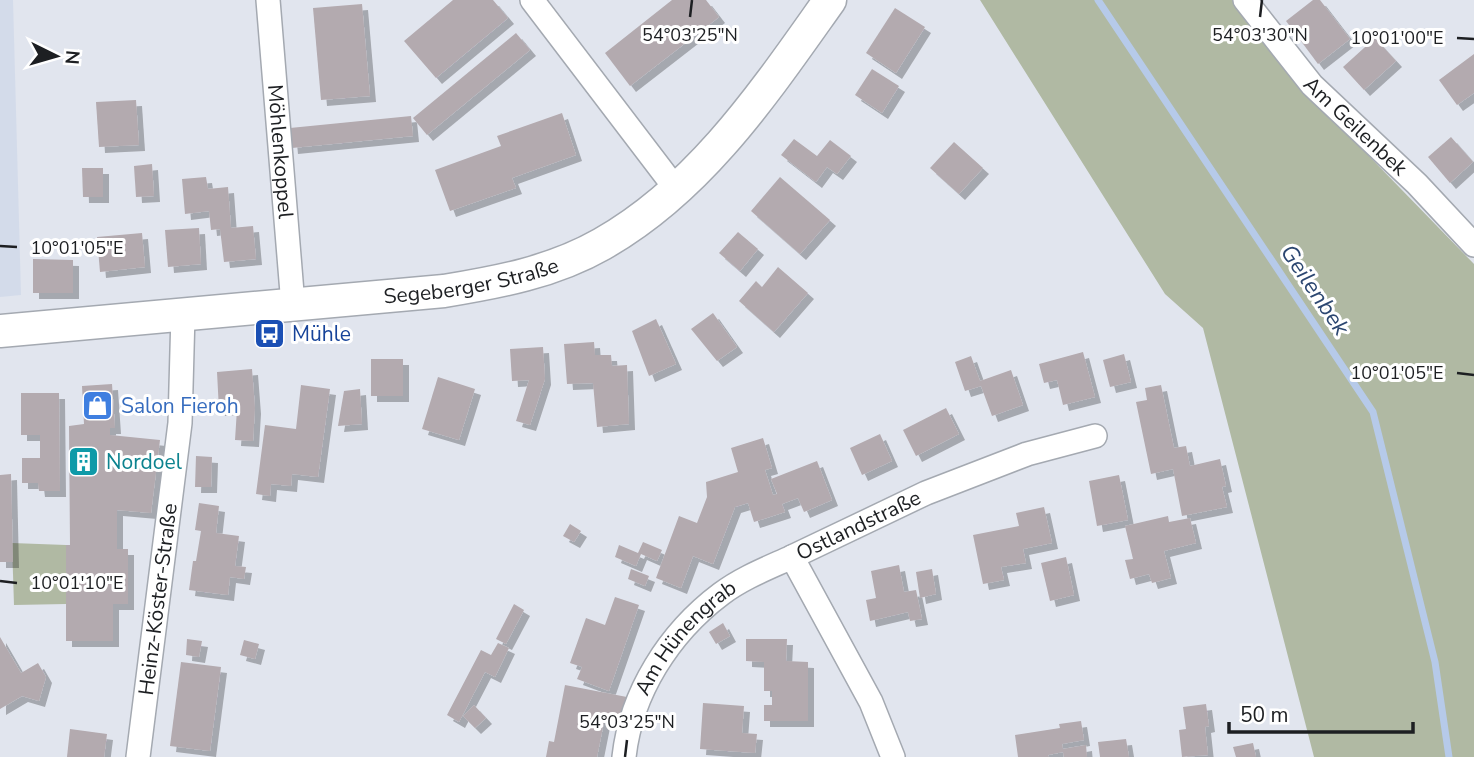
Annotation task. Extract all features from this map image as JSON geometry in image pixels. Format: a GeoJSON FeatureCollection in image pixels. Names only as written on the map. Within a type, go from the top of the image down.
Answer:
{"type":"FeatureCollection","features":[{"type":"Feature","properties":{"kind":"main road","name":"Segeberger Straße"},"geometry":{"type":"LineString","coordinates":[[0,331],[444,291],[531,274],[602,244],[677,189],[756,105],[830,0]]}},
{"type":"Feature","properties":{"kind":"street","name":"Möhlenkoppel"},"geometry":{"type":"LineString","coordinates":[[268,0],[293,304]]}},
{"type":"Feature","properties":{"kind":"street"},"geometry":{"type":"LineString","coordinates":[[532,0],[677,189]]}},
{"type":"Feature","properties":{"kind":"street","name":"Am Geilenbek"},"geometry":{"type":"LineString","coordinates":[[1244,0],[1312,85],[1417,184],[1474,245]]}},
{"type":"Feature","properties":{"kind":"street","name":"Heinz-Köster-Straße"},"geometry":{"type":"LineString","coordinates":[[138,757],[180,423],[183,314]]}},
{"type":"Feature","properties":{"kind":"street","name":"Ostlandstraße"},"geometry":{"type":"LineString","coordinates":[[894,757],[870,702],[792,557],[926,493],[1027,454],[1095,436]]}},
{"type":"Feature","properties":{"kind":"street","name":"Am Hünengrab"},"geometry":{"type":"LineString","coordinates":[[624,757],[633,714],[648,678],[664,652],[721,594],[756,573],[792,557]]}},
{"type":"Feature","properties":{"kind":"shaded area"},"geometry":{"type":"Polygon","coordinates":[[[0,0],[13,0],[21,295],[0,297],[0,0]]]}},
{"type":"Feature","properties":{"kind":"green space"},"geometry":{"type":"Polygon","coordinates":[[[980,0],[1232,0],[1292,77],[1474,264],[1474,757],[1314,757],[1203,328],[1165,294],[980,0]]]}},
{"type":"Feature","properties":{"kind":"green space"},"geometry":{"type":"Polygon","coordinates":[[[12,543],[66,545],[66,604],[14,605],[12,543]]]}},
{"type":"Feature","properties":{"kind":"building"},"geometry":{"type":"Polygon","coordinates":[[[453,0],[493,0],[508,18],[436,78],[404,41],[453,0]]]}},
{"type":"Feature","properties":{"kind":"building"},"geometry":{"type":"Polygon","coordinates":[[[672,0],[706,0],[719,17],[630,86],[605,53],[672,0]]]}},
{"type":"Feature","properties":{"kind":"building"},"geometry":{"type":"Polygon","coordinates":[[[1313,0],[1320,0],[1350,39],[1318,64],[1286,21],[1313,0]]]}},
{"type":"Feature","properties":{"kind":"building"},"geometry":{"type":"Polygon","coordinates":[[[362,4],[370,96],[321,100],[313,8],[362,4]]]}},
{"type":"Feature","properties":{"kind":"building"},"geometry":{"type":"Polygon","coordinates":[[[895,8],[925,27],[896,73],[866,53],[895,8]]]}},
{"type":"Feature","properties":{"kind":"building"},"geometry":{"type":"Polygon","coordinates":[[[516,33],[530,50],[427,135],[413,118],[516,33]]]}},
{"type":"Feature","properties":{"kind":"building"},"geometry":{"type":"Polygon","coordinates":[[[1375,38],[1396,61],[1364,90],[1343,67],[1375,38]]]}},
{"type":"Feature","properties":{"kind":"building"},"geometry":{"type":"Polygon","coordinates":[[[1474,54],[1474,93],[1457,105],[1439,80],[1474,54]]]}},
{"type":"Feature","properties":{"kind":"building"},"geometry":{"type":"Polygon","coordinates":[[[872,69],[899,86],[882,113],[855,95],[872,69]]]}},
{"type":"Feature","properties":{"kind":"building"},"geometry":{"type":"Polygon","coordinates":[[[136,100],[139,145],[99,147],[96,102],[136,100]]]}},
{"type":"Feature","properties":{"kind":"building"},"geometry":{"type":"Polygon","coordinates":[[[562,113],[576,155],[512,178],[516,188],[450,211],[435,170],[501,146],[497,136],[562,113]]]}},
{"type":"Feature","properties":{"kind":"building"},"geometry":{"type":"Polygon","coordinates":[[[411,116],[413,136],[292,148],[290,128],[411,116]]]}},
{"type":"Feature","properties":{"kind":"building"},"geometry":{"type":"Polygon","coordinates":[[[1451,137],[1473,162],[1450,183],[1428,157],[1451,137]]]}},
{"type":"Feature","properties":{"kind":"building"},"geometry":{"type":"Polygon","coordinates":[[[794,139],[817,156],[830,140],[851,156],[837,174],[827,167],[816,182],[781,155],[794,139]]]}},
{"type":"Feature","properties":{"kind":"building"},"geometry":{"type":"Polygon","coordinates":[[[954,142],[983,168],[959,194],[930,168],[954,142]]]}},
{"type":"Feature","properties":{"kind":"building"},"geometry":{"type":"Polygon","coordinates":[[[152,164],[154,196],[136,197],[134,166],[152,164]]]}},
{"type":"Feature","properties":{"kind":"building"},"geometry":{"type":"Polygon","coordinates":[[[82,168],[103,168],[103,197],[83,197],[82,168]]]}},
{"type":"Feature","properties":{"kind":"building"},"geometry":{"type":"Polygon","coordinates":[[[206,177],[208,189],[228,187],[231,228],[253,226],[256,259],[224,262],[220,229],[211,230],[209,211],[185,214],[182,179],[206,177]]]}},
{"type":"Feature","properties":{"kind":"building"},"geometry":{"type":"Polygon","coordinates":[[[780,177],[830,220],[800,254],[751,211],[780,177]]]}},
{"type":"Feature","properties":{"kind":"building"},"geometry":{"type":"Polygon","coordinates":[[[199,228],[201,264],[168,267],[165,230],[199,228]]]}},
{"type":"Feature","properties":{"kind":"building"},"geometry":{"type":"Polygon","coordinates":[[[738,232],[758,249],[740,271],[719,253],[738,232]]]}},
{"type":"Feature","properties":{"kind":"building"},"geometry":{"type":"Polygon","coordinates":[[[142,233],[145,267],[100,272],[97,237],[142,233]]]}},
{"type":"Feature","properties":{"kind":"building"},"geometry":{"type":"Polygon","coordinates":[[[33,259],[73,260],[73,293],[33,293],[33,259]]]}},
{"type":"Feature","properties":{"kind":"building"},"geometry":{"type":"Polygon","coordinates":[[[778,267],[808,293],[774,332],[739,301],[756,281],[762,287],[778,267]]]}},
{"type":"Feature","properties":{"kind":"building"},"geometry":{"type":"Polygon","coordinates":[[[713,313],[737,347],[717,361],[691,329],[713,313]]]}},
{"type":"Feature","properties":{"kind":"building"},"geometry":{"type":"Polygon","coordinates":[[[656,319],[676,364],[649,376],[632,331],[656,319]]]}},
{"type":"Feature","properties":{"kind":"building"},"geometry":{"type":"Polygon","coordinates":[[[594,342],[595,355],[611,355],[612,366],[627,365],[629,424],[597,427],[593,383],[567,384],[564,344],[594,342]]]}},
{"type":"Feature","properties":{"kind":"building"},"geometry":{"type":"Polygon","coordinates":[[[543,347],[545,379],[530,425],[516,421],[529,380],[512,381],[510,349],[543,347]]]}},
{"type":"Feature","properties":{"kind":"building"},"geometry":{"type":"Polygon","coordinates":[[[1083,352],[1095,397],[1063,405],[1057,380],[1044,383],[1039,364],[1083,352]]]}},
{"type":"Feature","properties":{"kind":"building"},"geometry":{"type":"Polygon","coordinates":[[[1124,354],[1131,382],[1110,387],[1103,360],[1124,354]]]}},
{"type":"Feature","properties":{"kind":"building"},"geometry":{"type":"Polygon","coordinates":[[[971,356],[980,381],[1011,370],[1023,405],[992,416],[981,386],[965,391],[955,362],[971,356]]]}},
{"type":"Feature","properties":{"kind":"building"},"geometry":{"type":"Polygon","coordinates":[[[371,359],[403,359],[403,396],[371,396],[371,359]]]}},
{"type":"Feature","properties":{"kind":"building"},"geometry":{"type":"Polygon","coordinates":[[[252,369],[255,408],[253,441],[235,440],[237,409],[219,410],[217,372],[252,369]]]}},
{"type":"Feature","properties":{"kind":"building"},"geometry":{"type":"Polygon","coordinates":[[[438,377],[475,389],[459,440],[422,429],[438,377]]]}},
{"type":"Feature","properties":{"kind":"building"},"geometry":{"type":"Polygon","coordinates":[[[112,384],[115,428],[110,428],[110,435],[160,440],[151,513],[117,510],[117,549],[128,549],[128,604],[113,604],[113,641],[66,641],[66,545],[70,545],[69,426],[84,424],[82,386],[112,384]]]}},
{"type":"Feature","properties":{"kind":"building"},"geometry":{"type":"Polygon","coordinates":[[[301,385],[330,389],[318,477],[292,474],[291,486],[271,484],[270,496],[256,494],[265,425],[296,429],[301,385]]]}},
{"type":"Feature","properties":{"kind":"building"},"geometry":{"type":"Polygon","coordinates":[[[1161,385],[1174,448],[1186,446],[1190,466],[1220,459],[1227,507],[1182,516],[1173,469],[1151,474],[1136,402],[1147,400],[1145,388],[1161,385]]]}},
{"type":"Feature","properties":{"kind":"building"},"geometry":{"type":"Polygon","coordinates":[[[360,389],[362,424],[338,426],[344,391],[360,389]]]}},
{"type":"Feature","properties":{"kind":"building"},"geometry":{"type":"Polygon","coordinates":[[[21,393],[59,393],[60,491],[39,491],[38,483],[22,483],[22,458],[40,458],[40,435],[21,435],[21,393]]]}},
{"type":"Feature","properties":{"kind":"building"},"geometry":{"type":"Polygon","coordinates":[[[946,408],[959,434],[916,456],[903,430],[946,408]]]}},
{"type":"Feature","properties":{"kind":"building"},"geometry":{"type":"Polygon","coordinates":[[[880,434],[892,461],[862,475],[850,448],[880,434]]]}},
{"type":"Feature","properties":{"kind":"building"},"geometry":{"type":"Polygon","coordinates":[[[763,438],[772,468],[765,470],[773,495],[777,494],[771,479],[817,461],[832,500],[804,512],[798,498],[782,504],[785,512],[754,522],[748,503],[735,507],[713,564],[693,556],[681,588],[656,578],[679,516],[697,523],[707,497],[706,482],[738,472],[731,448],[763,438]]]}},
{"type":"Feature","properties":{"kind":"building"},"geometry":{"type":"Polygon","coordinates":[[[196,456],[212,457],[211,487],[195,487],[196,456]]]}},
{"type":"Feature","properties":{"kind":"building"},"geometry":{"type":"Polygon","coordinates":[[[11,474],[13,562],[0,562],[0,475],[11,474]]]}},
{"type":"Feature","properties":{"kind":"building"},"geometry":{"type":"Polygon","coordinates":[[[1119,475],[1128,520],[1097,526],[1089,481],[1119,475]]]}},
{"type":"Feature","properties":{"kind":"building"},"geometry":{"type":"Polygon","coordinates":[[[199,503],[219,506],[216,533],[239,536],[235,566],[246,567],[244,579],[230,577],[228,595],[189,590],[201,531],[195,530],[199,503]]]}},
{"type":"Feature","properties":{"kind":"building"},"geometry":{"type":"Polygon","coordinates":[[[1044,507],[1052,543],[1023,549],[1026,563],[1001,567],[1004,580],[983,584],[973,535],[1019,526],[1016,513],[1044,507]]]}},
{"type":"Feature","properties":{"kind":"building"},"geometry":{"type":"Polygon","coordinates":[[[1168,516],[1169,522],[1190,518],[1196,543],[1164,551],[1171,578],[1152,583],[1149,574],[1130,579],[1125,560],[1133,559],[1125,526],[1168,516]]]}},
{"type":"Feature","properties":{"kind":"building"},"geometry":{"type":"Polygon","coordinates":[[[570,524],[581,531],[574,542],[563,536],[570,524]]]}},
{"type":"Feature","properties":{"kind":"building"},"geometry":{"type":"Polygon","coordinates":[[[643,542],[662,550],[657,561],[641,554],[636,566],[615,557],[619,545],[638,553],[643,542]]]}},
{"type":"Feature","properties":{"kind":"building"},"geometry":{"type":"Polygon","coordinates":[[[1066,557],[1074,595],[1050,601],[1041,563],[1066,557]]]}},
{"type":"Feature","properties":{"kind":"building"},"geometry":{"type":"Polygon","coordinates":[[[899,565],[904,592],[916,590],[922,619],[910,621],[908,612],[870,621],[866,600],[876,598],[871,571],[899,565]]]}},
{"type":"Feature","properties":{"kind":"building"},"geometry":{"type":"Polygon","coordinates":[[[631,569],[649,576],[645,586],[628,579],[631,569]]]}},
{"type":"Feature","properties":{"kind":"building"},"geometry":{"type":"Polygon","coordinates":[[[932,569],[936,594],[920,598],[916,572],[932,569]]]}},
{"type":"Feature","properties":{"kind":"building"},"geometry":{"type":"Polygon","coordinates":[[[615,597],[639,605],[609,691],[577,679],[582,667],[570,663],[586,618],[605,625],[615,597]]]}},
{"type":"Feature","properties":{"kind":"building"},"geometry":{"type":"Polygon","coordinates":[[[514,604],[524,610],[506,644],[496,639],[514,604]]]}},
{"type":"Feature","properties":{"kind":"building"},"geometry":{"type":"Polygon","coordinates":[[[723,623],[730,636],[716,644],[709,632],[723,623]]]}},
{"type":"Feature","properties":{"kind":"building"},"geometry":{"type":"Polygon","coordinates":[[[0,637],[21,673],[38,663],[46,677],[39,701],[22,696],[0,709],[0,637]]]}},
{"type":"Feature","properties":{"kind":"building"},"geometry":{"type":"Polygon","coordinates":[[[187,639],[202,641],[199,657],[186,655],[187,639]]]}},
{"type":"Feature","properties":{"kind":"building"},"geometry":{"type":"Polygon","coordinates":[[[746,639],[787,639],[786,661],[808,662],[808,721],[764,721],[764,705],[772,705],[772,691],[764,691],[764,662],[746,661],[746,639]]]}},
{"type":"Feature","properties":{"kind":"building"},"geometry":{"type":"Polygon","coordinates":[[[244,640],[259,644],[255,659],[240,655],[244,640]]]}},
{"type":"Feature","properties":{"kind":"building"},"geometry":{"type":"Polygon","coordinates":[[[498,643],[509,648],[495,677],[485,672],[459,722],[447,715],[481,650],[491,655],[498,643]]]}},
{"type":"Feature","properties":{"kind":"building"},"geometry":{"type":"Polygon","coordinates":[[[181,662],[221,667],[210,751],[170,746],[181,662]]]}},
{"type":"Feature","properties":{"kind":"building"},"geometry":{"type":"Polygon","coordinates":[[[565,685],[632,698],[622,726],[604,722],[597,757],[546,757],[549,741],[554,742],[565,685]]]}},
{"type":"Feature","properties":{"kind":"building"},"geometry":{"type":"Polygon","coordinates":[[[703,703],[744,706],[742,733],[757,734],[755,753],[700,749],[703,703]]]}},
{"type":"Feature","properties":{"kind":"building"},"geometry":{"type":"Polygon","coordinates":[[[1206,704],[1209,726],[1205,727],[1208,755],[1182,757],[1179,730],[1186,729],[1183,707],[1206,704]]]}},
{"type":"Feature","properties":{"kind":"building"},"geometry":{"type":"Polygon","coordinates":[[[474,705],[486,718],[475,728],[463,716],[474,705]]]}},
{"type":"Feature","properties":{"kind":"building"},"geometry":{"type":"Polygon","coordinates":[[[1081,721],[1084,740],[1062,744],[1063,749],[1086,745],[1087,757],[1064,757],[1063,752],[1048,755],[1049,757],[1018,757],[1015,735],[1060,728],[1059,724],[1081,721]]]}},
{"type":"Feature","properties":{"kind":"building"},"geometry":{"type":"Polygon","coordinates":[[[70,729],[107,734],[104,757],[67,757],[70,729]]]}},
{"type":"Feature","properties":{"kind":"building"},"geometry":{"type":"Polygon","coordinates":[[[1126,739],[1129,757],[1100,757],[1098,742],[1126,739]]]}},
{"type":"Feature","properties":{"kind":"building"},"geometry":{"type":"Polygon","coordinates":[[[1253,743],[1256,757],[1236,757],[1233,747],[1253,743]]]}},
{"type":"Feature","properties":{"kind":"waterway","name":"Geilenbek"},"geometry":{"type":"LineString","coordinates":[[1098,0],[1373,412],[1435,662],[1449,757]]}},
{"type":"Feature","properties":{"kind":"place","name":"Mühle"},"geometry":{"type":"Point","coordinates":[269,334]}},
{"type":"Feature","properties":{"kind":"place","name":"Salon Fieroh"},"geometry":{"type":"Point","coordinates":[98,406]}},
{"type":"Feature","properties":{"kind":"place","name":"Nordoel"},"geometry":{"type":"Point","coordinates":[83,462]}}]}
